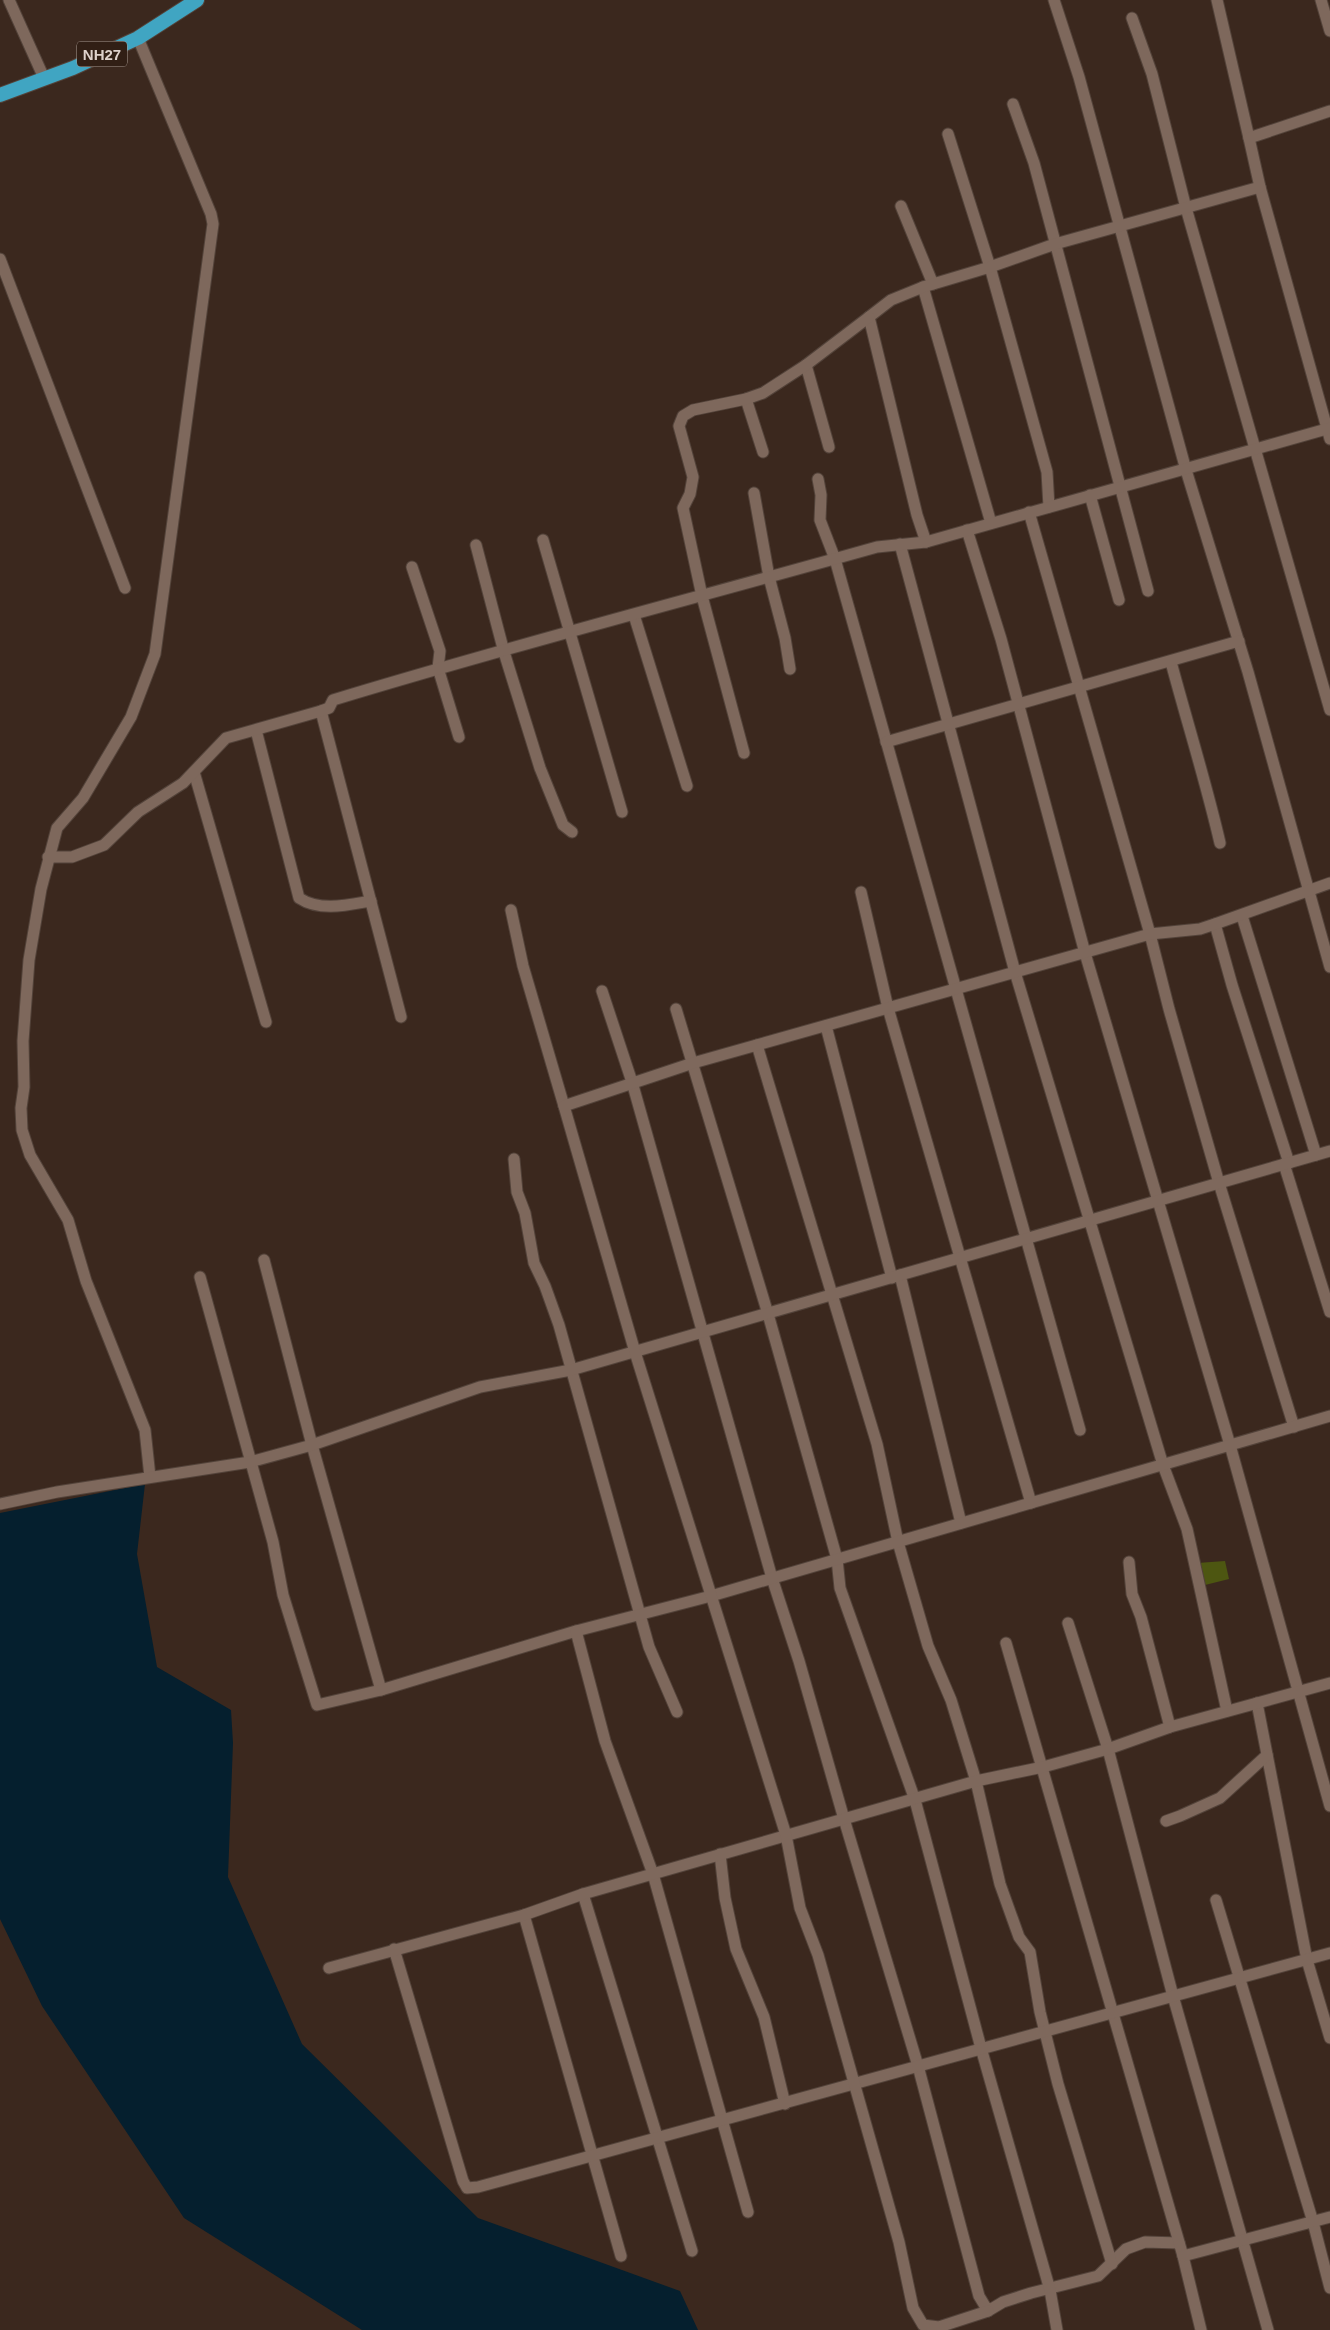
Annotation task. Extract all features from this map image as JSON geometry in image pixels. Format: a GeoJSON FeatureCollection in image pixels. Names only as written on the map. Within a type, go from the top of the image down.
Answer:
{"type":"FeatureCollection","features":[{"type":"Feature","properties":{"kind":"highway","name":"NH27"},"geometry":{"type":"LineString","coordinates":[[0,95],[73,68],[138,38],[197,0]]}},
{"type":"Feature","properties":{"kind":"street"},"geometry":{"type":"LineString","coordinates":[[9,0],[44,78]]}},
{"type":"Feature","properties":{"kind":"street"},"geometry":{"type":"LineString","coordinates":[[1054,0],[1079,77],[1186,470],[1239,641],[1330,967]]}},
{"type":"Feature","properties":{"kind":"street"},"geometry":{"type":"LineString","coordinates":[[48,856],[72,857],[104,845],[138,812],[171,792],[194,772],[226,738],[321,711],[329,708],[333,700],[438,668],[504,652],[877,547],[926,542],[1121,486],[1329,432],[1260,187],[1217,0]]}},
{"type":"Feature","properties":{"kind":"street"},"geometry":{"type":"LineString","coordinates":[[1321,0],[1330,31]]}},
{"type":"Feature","properties":{"kind":"street"},"geometry":{"type":"LineString","coordinates":[[1132,18],[1152,74],[1186,208],[1330,710]]}},
{"type":"Feature","properties":{"kind":"street"},"geometry":{"type":"LineString","coordinates":[[138,38],[211,214],[213,224],[155,654],[131,717],[82,798],[57,828],[48,856],[29,960],[23,1041],[24,1087],[21,1108],[22,1130],[30,1155],[68,1220],[86,1282],[145,1430],[150,1477]]}},
{"type":"Feature","properties":{"kind":"street"},"geometry":{"type":"LineString","coordinates":[[1013,104],[1034,163],[1148,591]]}},
{"type":"Feature","properties":{"kind":"street"},"geometry":{"type":"LineString","coordinates":[[1249,138],[1330,111]]}},
{"type":"Feature","properties":{"kind":"street"},"geometry":{"type":"LineString","coordinates":[[948,134],[990,267],[1047,472],[1049,507]]}},
{"type":"Feature","properties":{"kind":"street"},"geometry":{"type":"LineString","coordinates":[[744,753],[702,596],[683,508],[690,494],[693,477],[679,426],[683,416],[693,410],[746,399],[763,393],[806,365],[892,300],[928,286],[1055,244],[1260,187]]}},
{"type":"Feature","properties":{"kind":"street"},"geometry":{"type":"LineString","coordinates":[[901,206],[928,286],[991,523]]}},
{"type":"Feature","properties":{"kind":"street"},"geometry":{"type":"LineString","coordinates":[[0,259],[125,588]]}},
{"type":"Feature","properties":{"kind":"street"},"geometry":{"type":"LineString","coordinates":[[0,294],[12,291]]}},
{"type":"Feature","properties":{"kind":"street"},"geometry":{"type":"LineString","coordinates":[[869,317],[917,515],[926,542]]}},
{"type":"Feature","properties":{"kind":"street"},"geometry":{"type":"LineString","coordinates":[[806,365],[829,446]]}},
{"type":"Feature","properties":{"kind":"street"},"geometry":{"type":"LineString","coordinates":[[746,399],[763,452]]}},
{"type":"Feature","properties":{"kind":"street"},"geometry":{"type":"LineString","coordinates":[[818,479],[821,495],[820,520],[835,559],[954,990],[1080,1430]]}},
{"type":"Feature","properties":{"kind":"street"},"geometry":{"type":"LineString","coordinates":[[754,494],[769,577],[785,638],[790,669]]}},
{"type":"Feature","properties":{"kind":"street"},"geometry":{"type":"LineString","coordinates":[[1090,495],[1119,600]]}},
{"type":"Feature","properties":{"kind":"street"},"geometry":{"type":"LineString","coordinates":[[1029,512],[1219,1183],[1294,1427]]}},
{"type":"Feature","properties":{"kind":"street"},"geometry":{"type":"LineString","coordinates":[[967,530],[1001,639],[1085,953],[1230,1445],[1330,1806]]}},
{"type":"Feature","properties":{"kind":"street"},"geometry":{"type":"LineString","coordinates":[[543,540],[572,633],[622,812]]}},
{"type":"Feature","properties":{"kind":"street"},"geometry":{"type":"LineString","coordinates":[[900,544],[1015,972],[1163,1465],[1186,1529],[1227,1711]]}},
{"type":"Feature","properties":{"kind":"street"},"geometry":{"type":"LineString","coordinates":[[476,545],[504,652],[540,768],[563,826],[572,832]]}},
{"type":"Feature","properties":{"kind":"street"},"geometry":{"type":"LineString","coordinates":[[412,567],[440,651],[438,668],[459,737]]}},
{"type":"Feature","properties":{"kind":"street"},"geometry":{"type":"LineString","coordinates":[[634,615],[687,786]]}},
{"type":"Feature","properties":{"kind":"street"},"geometry":{"type":"LineString","coordinates":[[886,742],[1239,641]]}},
{"type":"Feature","properties":{"kind":"street"},"geometry":{"type":"LineString","coordinates":[[1171,662],[1196,755],[1205,778],[1220,843]]}},
{"type":"Feature","properties":{"kind":"street"},"geometry":{"type":"LineString","coordinates":[[321,711],[401,1017]]}},
{"type":"Feature","properties":{"kind":"street"},"geometry":{"type":"LineString","coordinates":[[256,730],[299,898],[309,905],[320,906],[344,906],[371,901]]}},
{"type":"Feature","properties":{"kind":"street"},"geometry":{"type":"LineString","coordinates":[[194,772],[266,1022]]}},
{"type":"Feature","properties":{"kind":"street"},"geometry":{"type":"LineString","coordinates":[[564,1106],[693,1063],[1150,934],[1200,928],[1215,924],[1242,916],[1307,890],[1330,883]]}},
{"type":"Feature","properties":{"kind":"street"},"geometry":{"type":"LineString","coordinates":[[861,892],[888,1008],[1032,1503]]}},
{"type":"Feature","properties":{"kind":"street"},"geometry":{"type":"LineString","coordinates":[[511,910],[523,966],[635,1352],[786,1836],[800,1908],[818,1956],[899,2242],[913,2308],[923,2328],[939,2327],[988,2311],[1003,2302],[1098,2276],[1126,2249],[1145,2242],[1179,2243]]}},
{"type":"Feature","properties":{"kind":"street"},"geometry":{"type":"LineString","coordinates":[[1242,916],[1316,1155]]}},
{"type":"Feature","properties":{"kind":"street"},"geometry":{"type":"LineString","coordinates":[[1215,924],[1330,1312]]}},
{"type":"Feature","properties":{"kind":"street"},"geometry":{"type":"LineString","coordinates":[[602,990],[632,1082],[772,1578],[799,1662],[918,2066],[979,2296],[988,2311]]}},
{"type":"Feature","properties":{"kind":"street"},"geometry":{"type":"LineString","coordinates":[[676,1009],[768,1314],[837,1559],[840,1588],[915,1800],[981,2048],[1050,2290],[1057,2330]]}},
{"type":"Feature","properties":{"kind":"street"},"geometry":{"type":"LineString","coordinates":[[826,1026],[896,1277],[961,1523]]}},
{"type":"Feature","properties":{"kind":"street"},"geometry":{"type":"LineString","coordinates":[[757,1045],[877,1444],[898,1542],[928,1646],[951,1700],[976,1781],[1000,1884],[1019,1937],[1030,1952],[1040,2012],[1058,2084],[1112,2264]]}},
{"type":"Feature","properties":{"kind":"street"},"geometry":{"type":"LineString","coordinates":[[0,1504],[150,1477],[250,1462],[312,1446],[480,1387],[571,1370],[1330,1151]]}},
{"type":"Feature","properties":{"kind":"street"},"geometry":{"type":"LineString","coordinates":[[514,1159],[517,1192],[525,1213],[534,1263],[559,1324],[642,1614],[649,1647],[677,1712]]}},
{"type":"Feature","properties":{"kind":"street"},"geometry":{"type":"LineString","coordinates":[[264,1260],[312,1446],[381,1690]]}},
{"type":"Feature","properties":{"kind":"street"},"geometry":{"type":"LineString","coordinates":[[200,1277],[273,1542],[283,1594],[317,1705],[381,1690],[576,1631],[712,1596],[1330,1416]]}},
{"type":"Feature","properties":{"kind":"street"},"geometry":{"type":"LineString","coordinates":[[1129,1562],[1132,1594],[1141,1617],[1170,1727]]}},
{"type":"Feature","properties":{"kind":"street"},"geometry":{"type":"LineString","coordinates":[[1068,1623],[1108,1749],[1173,1996],[1268,2330]]}},
{"type":"Feature","properties":{"kind":"street"},"geometry":{"type":"LineString","coordinates":[[576,1631],[605,1741],[653,1874],[748,2212]]}},
{"type":"Feature","properties":{"kind":"street"},"geometry":{"type":"LineString","coordinates":[[1006,1643],[1183,2256],[1201,2330]]}},
{"type":"Feature","properties":{"kind":"street"},"geometry":{"type":"LineString","coordinates":[[329,1968],[524,1914],[583,1894],[976,1781],[1043,1767],[1108,1749],[1170,1727],[1330,1683]]}},
{"type":"Feature","properties":{"kind":"street"},"geometry":{"type":"LineString","coordinates":[[1257,1703],[1307,1960],[1330,2038]]}},
{"type":"Feature","properties":{"kind":"street"},"geometry":{"type":"LineString","coordinates":[[1166,1820],[1180,1816],[1220,1798],[1267,1755]]}},
{"type":"Feature","properties":{"kind":"street"},"geometry":{"type":"LineString","coordinates":[[720,1854],[725,1898],[736,1949],[764,2017],[785,2104]]}},
{"type":"Feature","properties":{"kind":"street"},"geometry":{"type":"LineString","coordinates":[[583,1894],[692,2251]]}},
{"type":"Feature","properties":{"kind":"street"},"geometry":{"type":"LineString","coordinates":[[1216,1900],[1313,2222],[1330,2288]]}},
{"type":"Feature","properties":{"kind":"street"},"geometry":{"type":"LineString","coordinates":[[524,1914],[621,2256]]}},
{"type":"Feature","properties":{"kind":"street"},"geometry":{"type":"LineString","coordinates":[[394,1949],[463,2181],[467,2188],[478,2187],[594,2157],[981,2048],[1330,1953]]}},
{"type":"Feature","properties":{"kind":"street"},"geometry":{"type":"LineString","coordinates":[[1183,2256],[1330,2217]]}},
{"type":"Feature","properties":{"kind":"green space"},"geometry":{"type":"Polygon","coordinates":[[[1225,1561],[1229,1579],[1205,1585],[1197,1563],[1225,1561]]]}},
{"type":"Feature","properties":{"kind":"water"},"geometry":{"type":"Polygon","coordinates":[[[145,1484],[137,1554],[157,1667],[231,1710],[233,1743],[228,1877],[302,2044],[478,2218],[680,2291],[698,2330],[362,2330],[184,2218],[42,2006],[0,1919],[0,1513],[145,1484]]]}}]}
